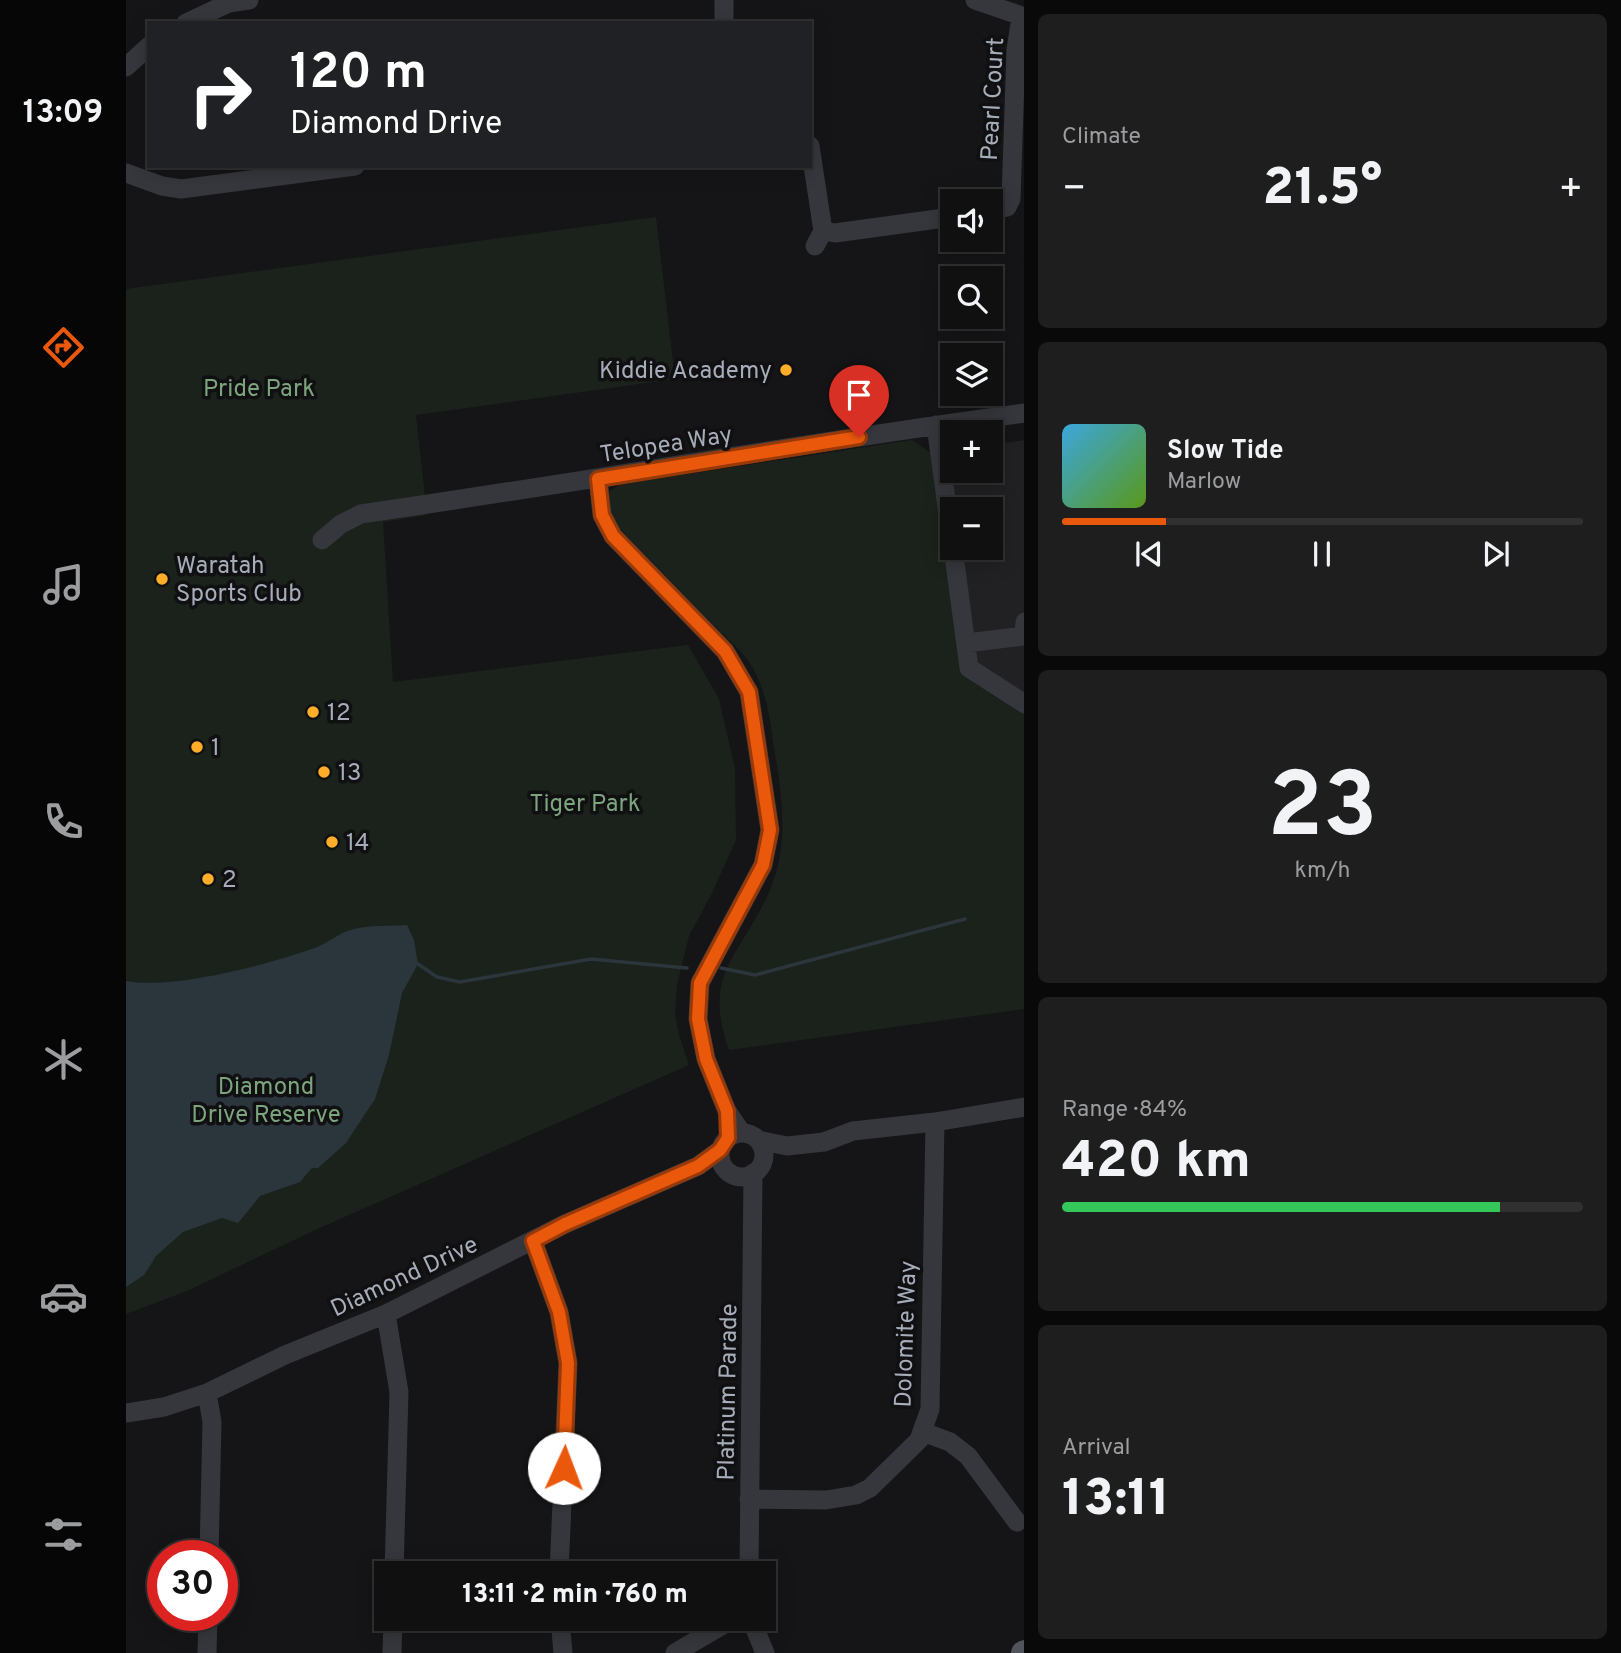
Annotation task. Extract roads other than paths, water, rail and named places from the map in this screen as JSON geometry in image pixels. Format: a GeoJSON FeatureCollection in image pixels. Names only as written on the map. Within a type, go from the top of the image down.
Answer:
{"type":"FeatureCollection","features":[{"type":"Feature","properties":{"kind":"street"},"geometry":{"type":"LineString","coordinates":[[190,21],[228,1],[249,0]]}},
{"type":"Feature","properties":{"kind":"street"},"geometry":{"type":"LineString","coordinates":[[724,0],[724,21]]}},
{"type":"Feature","properties":{"kind":"street"},"geometry":{"type":"LineString","coordinates":[[975,0],[1023,17]]}},
{"type":"Feature","properties":{"kind":"street","name":"Pearl Court"},"geometry":{"type":"LineString","coordinates":[[1003,209],[1010,204],[1011,199],[1016,50],[1023,17]]}},
{"type":"Feature","properties":{"kind":"street"},"geometry":{"type":"LineString","coordinates":[[126,67],[147,48]]}},
{"type":"Feature","properties":{"kind":"street"},"geometry":{"type":"LineString","coordinates":[[812,166],[819,238],[835,233],[940,219]]}},
{"type":"Feature","properties":{"kind":"street"},"geometry":{"type":"LineString","coordinates":[[126,173],[162,186],[181,189],[340,168]]}},
{"type":"Feature","properties":{"kind":"street","name":"Telopea Way"},"geometry":{"type":"LineString","coordinates":[[322,540],[341,524],[361,514],[1024,413]]}},
{"type":"Feature","properties":{"kind":"street"},"geometry":{"type":"LineString","coordinates":[[936,425],[946,497]]}},
{"type":"Feature","properties":{"kind":"street","name":"Platinum Parade"},"geometry":{"type":"LineString","coordinates":[[598,479],[602,515],[613,536],[725,651],[749,692],[770,830],[763,865],[700,983],[698,1019],[706,1059],[741,1155],[754,1212],[749,1561]]}},
{"type":"Feature","properties":{"kind":"street"},"geometry":{"type":"LineString","coordinates":[[954,560],[969,668],[1024,704]]}},
{"type":"Feature","properties":{"kind":"street"},"geometry":{"type":"LineString","coordinates":[[966,643],[1024,636],[1024,622]]}},
{"type":"Feature","properties":{"kind":"street"},"geometry":{"type":"LineString","coordinates":[[741,1155],[824,1142],[853,1131],[934,1122],[1024,1107]]}},
{"type":"Feature","properties":{"kind":"street","name":"Dolomite Way"},"geometry":{"type":"LineString","coordinates":[[749,1499],[826,1500],[856,1495],[881,1478],[919,1440],[923,1432],[930,1409],[934,1122]]}},
{"type":"Feature","properties":{"kind":"street","name":"Diamond Drive"},"geometry":{"type":"LineString","coordinates":[[126,1413],[164,1407],[207,1393],[285,1356],[386,1314],[565,1224],[698,1166],[741,1155]]}},
{"type":"Feature","properties":{"kind":"street"},"geometry":{"type":"LineString","coordinates":[[533,1241],[559,1312],[568,1363],[560,1561]]}},
{"type":"Feature","properties":{"kind":"street"},"geometry":{"type":"LineString","coordinates":[[386,1314],[399,1392],[394,1561]]}},
{"type":"Feature","properties":{"kind":"street"},"geometry":{"type":"LineString","coordinates":[[207,1393],[212,1422],[209,1540]]}},
{"type":"Feature","properties":{"kind":"street"},"geometry":{"type":"LineString","coordinates":[[923,1432],[950,1442],[968,1456],[1017,1522]]}},
{"type":"Feature","properties":{"kind":"street"},"geometry":{"type":"LineString","coordinates":[[207,1653],[208,1631]]}},
{"type":"Feature","properties":{"kind":"street"},"geometry":{"type":"LineString","coordinates":[[392,1653],[393,1631]]}},
{"type":"Feature","properties":{"kind":"street"},"geometry":{"type":"LineString","coordinates":[[561,1631],[563,1653]]}},
{"type":"Feature","properties":{"kind":"street"},"geometry":{"type":"LineString","coordinates":[[675,1653],[712,1631]]}},
{"type":"Feature","properties":{"kind":"street"},"geometry":{"type":"LineString","coordinates":[[756,1631],[765,1653]]}},
{"type":"Feature","properties":{"kind":"waterway"},"geometry":{"type":"LineString","coordinates":[[721,968],[755,975],[965,919]]}},
{"type":"Feature","properties":{"kind":"waterway"},"geometry":{"type":"LineString","coordinates":[[418,964],[437,977],[460,982],[591,959],[687,968]]}},
{"type":"Feature","properties":{"kind":"place","name":"Kiddie Academy"},"geometry":{"type":"Point","coordinates":[786,370]}},
{"type":"Feature","properties":{"kind":"place","name":"Waratah Sports Club"},"geometry":{"type":"Point","coordinates":[162,579]}},
{"type":"Feature","properties":{"kind":"place","name":"12"},"geometry":{"type":"Point","coordinates":[313,712]}},
{"type":"Feature","properties":{"kind":"place","name":"1"},"geometry":{"type":"Point","coordinates":[197,747]}},
{"type":"Feature","properties":{"kind":"place","name":"13"},"geometry":{"type":"Point","coordinates":[324,772]}},
{"type":"Feature","properties":{"kind":"place","name":"14"},"geometry":{"type":"Point","coordinates":[332,842]}},
{"type":"Feature","properties":{"kind":"place","name":"2"},"geometry":{"type":"Point","coordinates":[208,879]}},
{"type":"Feature","properties":{"kind":"park label","name":"Pride Park"},"geometry":{"type":"Point","coordinates":[259,388]}},
{"type":"Feature","properties":{"kind":"park label","name":"Tiger Park"},"geometry":{"type":"Point","coordinates":[585,803]}},
{"type":"Feature","properties":{"kind":"park label","name":"Diamond Drive Reserve"},"geometry":{"type":"Point","coordinates":[266,1100]}}]}
